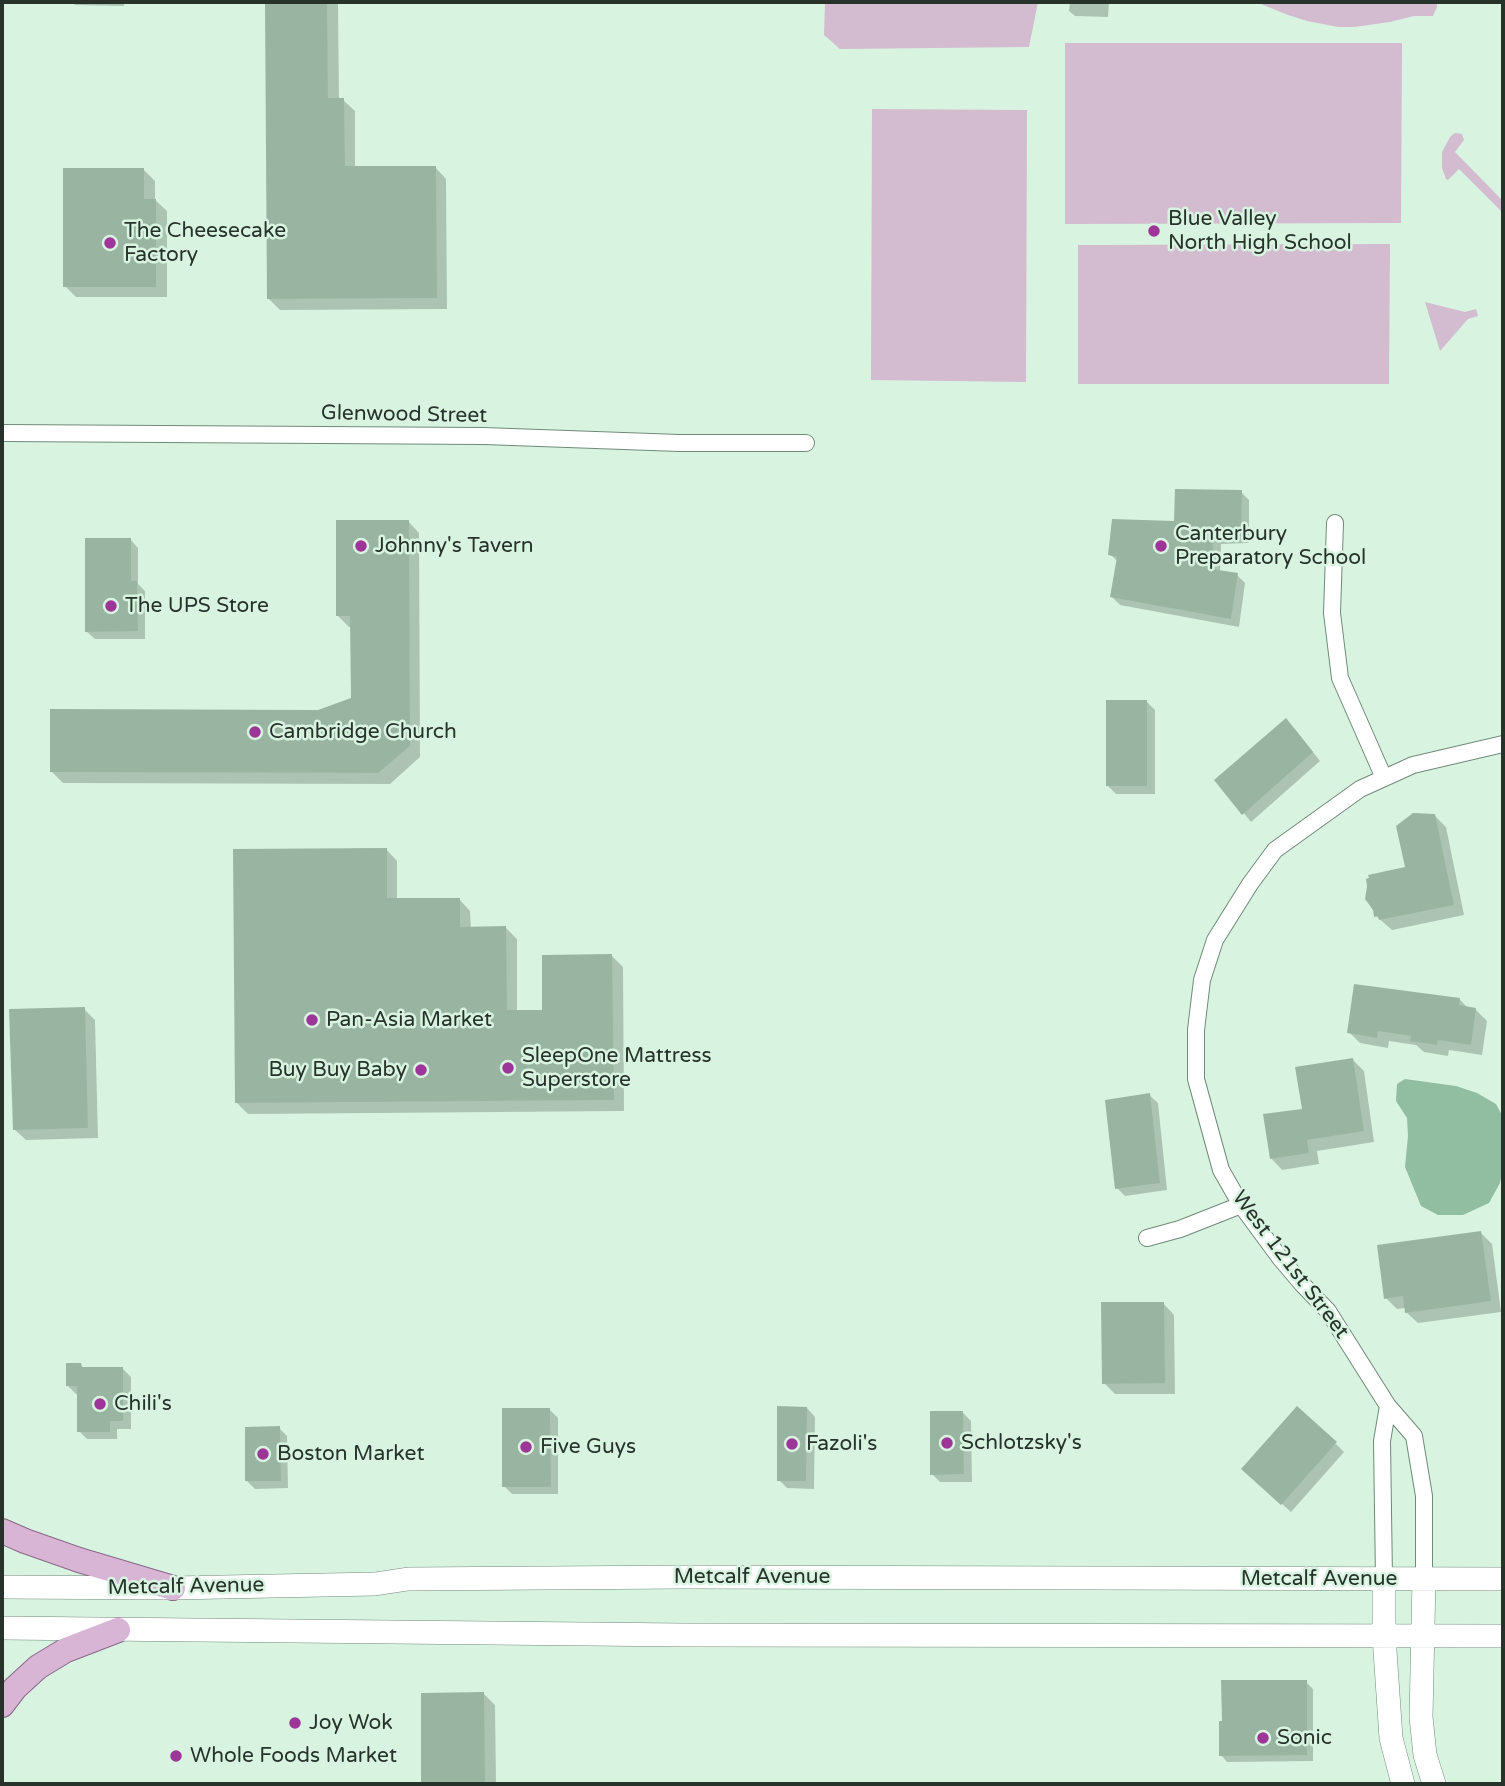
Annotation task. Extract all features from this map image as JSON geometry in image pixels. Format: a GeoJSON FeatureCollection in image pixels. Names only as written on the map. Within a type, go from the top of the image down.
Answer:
{"type":"FeatureCollection","features":[{"type":"Feature","properties":{"kind":"main road"},"geometry":{"type":"LineString","coordinates":[[2,1531],[79,1560],[173,1588]]}},
{"type":"Feature","properties":{"kind":"main road","name":"Metcalf Avenue"},"geometry":{"type":"LineString","coordinates":[[2,1587],[173,1588],[375,1584],[408,1579],[683,1577],[1503,1579]]}},
{"type":"Feature","properties":{"kind":"main road"},"geometry":{"type":"LineString","coordinates":[[1384,1579],[1384,1636],[1391,1738],[1402,1784]]}},
{"type":"Feature","properties":{"kind":"main road","name":"West 121st Street"},"geometry":{"type":"LineString","coordinates":[[1424,1579],[1421,1717],[1424,1755],[1434,1784]]}},
{"type":"Feature","properties":{"kind":"main road","name":"Metcalf Avenue"},"geometry":{"type":"LineString","coordinates":[[2,1628],[684,1635],[1503,1636]]}},
{"type":"Feature","properties":{"kind":"main road"},"geometry":{"type":"LineString","coordinates":[[2,1705],[15,1688],[38,1667],[66,1650],[118,1630]]}},
{"type":"Feature","properties":{"kind":"street","name":"Glenwood Street"},"geometry":{"type":"LineString","coordinates":[[2,432],[484,436],[679,443],[806,443]]}},
{"type":"Feature","properties":{"kind":"street"},"geometry":{"type":"LineString","coordinates":[[1335,523],[1332,613],[1340,678],[1384,778]]}},
{"type":"Feature","properties":{"kind":"street","name":"West 121st Street"},"geometry":{"type":"LineString","coordinates":[[1424,1579],[1424,1496],[1414,1436],[1388,1406],[1328,1311],[1280,1258],[1241,1205],[1221,1170],[1196,1079],[1196,1030],[1202,980],[1215,940],[1275,850],[1360,789],[1413,765],[1503,744]]}},
{"type":"Feature","properties":{"kind":"street"},"geometry":{"type":"LineString","coordinates":[[1147,1238],[1180,1229],[1241,1205]]}},
{"type":"Feature","properties":{"kind":"street"},"geometry":{"type":"LineString","coordinates":[[1384,1579],[1382,1441],[1388,1406]]}},
{"type":"Feature","properties":{"kind":"shaded area"},"geometry":{"type":"Polygon","coordinates":[[[825,2],[1038,2],[1029,47],[840,49],[824,35],[825,2]]]}},
{"type":"Feature","properties":{"kind":"shaded area"},"geometry":{"type":"Polygon","coordinates":[[[1256,2],[1437,2],[1437,7],[1433,16],[1414,16],[1390,22],[1338,27],[1307,21],[1256,2]]]}},
{"type":"Feature","properties":{"kind":"shaded area"},"geometry":{"type":"Polygon","coordinates":[[[1065,43],[1402,43],[1401,223],[1065,224],[1065,43]]]}},
{"type":"Feature","properties":{"kind":"shaded area"},"geometry":{"type":"Polygon","coordinates":[[[872,109],[1027,110],[1026,382],[871,380],[872,109]]]}},
{"type":"Feature","properties":{"kind":"shaded area"},"geometry":{"type":"Polygon","coordinates":[[[1455,133],[1462,134],[1464,140],[1455,152],[1503,201],[1503,213],[1459,169],[1446,179],[1442,168],[1442,152],[1455,133]]]}},
{"type":"Feature","properties":{"kind":"shaded area"},"geometry":{"type":"Polygon","coordinates":[[[1390,244],[1389,384],[1078,384],[1078,245],[1390,244]]]}},
{"type":"Feature","properties":{"kind":"shaded area"},"geometry":{"type":"Polygon","coordinates":[[[1425,302],[1465,312],[1476,309],[1478,316],[1468,319],[1440,351],[1425,302]]]}},
{"type":"Feature","properties":{"kind":"shaded area"},"geometry":{"type":"Polygon","coordinates":[[[1405,1079],[1456,1086],[1477,1093],[1496,1104],[1503,1117],[1503,1167],[1500,1183],[1489,1203],[1463,1215],[1438,1215],[1421,1206],[1405,1167],[1407,1118],[1396,1101],[1397,1084],[1405,1079]]]}},
{"type":"Feature","properties":{"kind":"building"},"geometry":{"type":"Polygon","coordinates":[[[265,2],[327,2],[328,98],[344,98],[345,166],[436,166],[437,298],[267,299],[265,2]]]}},
{"type":"Feature","properties":{"kind":"building","name":"The Cheesecake Factory"},"geometry":{"type":"Polygon","coordinates":[[[63,168],[144,168],[144,199],[156,199],[156,287],[63,287],[63,168]]]}},
{"type":"Feature","properties":{"kind":"building","name":"Canterbury Preparatory School"},"geometry":{"type":"Polygon","coordinates":[[[1175,489],[1242,490],[1241,536],[1213,537],[1212,569],[1238,573],[1231,619],[1110,597],[1117,557],[1108,555],[1112,519],[1174,521],[1175,489]]]}},
{"type":"Feature","properties":{"kind":"building"},"geometry":{"type":"Polygon","coordinates":[[[336,520],[409,520],[410,746],[378,773],[50,772],[50,709],[318,710],[351,698],[350,616],[336,616],[336,520]]]}},
{"type":"Feature","properties":{"kind":"building"},"geometry":{"type":"Polygon","coordinates":[[[85,538],[131,538],[131,581],[137,581],[138,631],[85,632],[85,538]]]}},
{"type":"Feature","properties":{"kind":"building"},"geometry":{"type":"Polygon","coordinates":[[[1106,700],[1147,700],[1147,786],[1106,786],[1106,700]]]}},
{"type":"Feature","properties":{"kind":"building"},"geometry":{"type":"Polygon","coordinates":[[[1286,718],[1313,752],[1242,815],[1214,780],[1286,718]]]}},
{"type":"Feature","properties":{"kind":"building"},"geometry":{"type":"Polygon","coordinates":[[[1413,813],[1435,814],[1454,905],[1379,920],[1378,916],[1374,917],[1373,910],[1365,899],[1366,879],[1369,878],[1368,875],[1405,867],[1396,826],[1413,813]]]}},
{"type":"Feature","properties":{"kind":"building"},"geometry":{"type":"Polygon","coordinates":[[[387,848],[387,898],[460,898],[460,927],[506,926],[507,1010],[542,1010],[542,955],[612,954],[614,1100],[235,1103],[233,849],[387,848]]]}},
{"type":"Feature","properties":{"kind":"building"},"geometry":{"type":"Polygon","coordinates":[[[1354,984],[1460,998],[1459,1005],[1476,1008],[1471,1045],[1438,1040],[1437,1045],[1410,1041],[1411,1036],[1378,1031],[1377,1038],[1347,1033],[1354,984]]]}},
{"type":"Feature","properties":{"kind":"building"},"geometry":{"type":"Polygon","coordinates":[[[85,1007],[88,1128],[13,1130],[9,1009],[85,1007]]]}},
{"type":"Feature","properties":{"kind":"building"},"geometry":{"type":"Polygon","coordinates":[[[1353,1058],[1364,1131],[1307,1140],[1309,1153],[1270,1159],[1263,1114],[1302,1109],[1295,1067],[1353,1058]]]}},
{"type":"Feature","properties":{"kind":"building"},"geometry":{"type":"Polygon","coordinates":[[[1150,1093],[1160,1183],[1115,1189],[1105,1100],[1150,1093]]]}},
{"type":"Feature","properties":{"kind":"building"},"geometry":{"type":"Polygon","coordinates":[[[1481,1231],[1491,1301],[1405,1313],[1403,1296],[1384,1299],[1377,1245],[1481,1231]]]}},
{"type":"Feature","properties":{"kind":"building"},"geometry":{"type":"Polygon","coordinates":[[[1101,1302],[1164,1302],[1165,1383],[1102,1384],[1101,1302]]]}},
{"type":"Feature","properties":{"kind":"building","name":"Chili's"},"geometry":{"type":"Polygon","coordinates":[[[66,1363],[81,1363],[82,1367],[123,1367],[123,1421],[110,1421],[110,1432],[77,1432],[77,1386],[66,1386],[66,1363]]]}},
{"type":"Feature","properties":{"kind":"building","name":"Fazoli's"},"geometry":{"type":"Polygon","coordinates":[[[777,1406],[807,1407],[806,1481],[777,1481],[777,1406]]]}},
{"type":"Feature","properties":{"kind":"building"},"geometry":{"type":"Polygon","coordinates":[[[1297,1406],[1337,1442],[1281,1505],[1241,1469],[1297,1406]]]}},
{"type":"Feature","properties":{"kind":"building","name":"Five Guys"},"geometry":{"type":"Polygon","coordinates":[[[502,1408],[550,1408],[551,1487],[502,1487],[502,1408]]]}},
{"type":"Feature","properties":{"kind":"building","name":"Schlotzsky's"},"geometry":{"type":"Polygon","coordinates":[[[930,1411],[963,1411],[964,1474],[930,1475],[930,1411]]]}},
{"type":"Feature","properties":{"kind":"building","name":"Boston Market"},"geometry":{"type":"Polygon","coordinates":[[[280,1426],[281,1481],[245,1481],[245,1427],[280,1426]]]}},
{"type":"Feature","properties":{"kind":"building"},"geometry":{"type":"Polygon","coordinates":[[[1221,1680],[1307,1680],[1307,1755],[1219,1756],[1221,1680]]]}},
{"type":"Feature","properties":{"kind":"building"},"geometry":{"type":"Polygon","coordinates":[[[484,1692],[485,1784],[421,1784],[421,1693],[484,1692]]]}},
{"type":"Feature","properties":{"kind":"place","name":"Blue Valley North High School"},"geometry":{"type":"Point","coordinates":[1154,231]}},
{"type":"Feature","properties":{"kind":"place","name":"The Cheesecake Factory"},"geometry":{"type":"Point","coordinates":[110,243]}},
{"type":"Feature","properties":{"kind":"place","name":"Johnny's Tavern"},"geometry":{"type":"Point","coordinates":[361,546]}},
{"type":"Feature","properties":{"kind":"place","name":"Canterbury Preparatory School"},"geometry":{"type":"Point","coordinates":[1161,546]}},
{"type":"Feature","properties":{"kind":"place","name":"The UPS Store"},"geometry":{"type":"Point","coordinates":[111,606]}},
{"type":"Feature","properties":{"kind":"place","name":"Cambridge Church"},"geometry":{"type":"Point","coordinates":[255,732]}},
{"type":"Feature","properties":{"kind":"place","name":"Pan-Asia Market"},"geometry":{"type":"Point","coordinates":[312,1020]}},
{"type":"Feature","properties":{"kind":"place","name":"SleepOne Mattress Superstore"},"geometry":{"type":"Point","coordinates":[508,1068]}},
{"type":"Feature","properties":{"kind":"place","name":"Buy Buy Baby"},"geometry":{"type":"Point","coordinates":[421,1070]}},
{"type":"Feature","properties":{"kind":"place","name":"Chili's"},"geometry":{"type":"Point","coordinates":[100,1404]}},
{"type":"Feature","properties":{"kind":"place","name":"Schlotzsky's"},"geometry":{"type":"Point","coordinates":[947,1443]}},
{"type":"Feature","properties":{"kind":"place","name":"Fazoli's"},"geometry":{"type":"Point","coordinates":[792,1444]}},
{"type":"Feature","properties":{"kind":"place","name":"Five Guys"},"geometry":{"type":"Point","coordinates":[526,1447]}},
{"type":"Feature","properties":{"kind":"place","name":"Boston Market"},"geometry":{"type":"Point","coordinates":[263,1454]}},
{"type":"Feature","properties":{"kind":"place","name":"Joy Wok"},"geometry":{"type":"Point","coordinates":[295,1723]}},
{"type":"Feature","properties":{"kind":"place","name":"Sonic"},"geometry":{"type":"Point","coordinates":[1263,1738]}},
{"type":"Feature","properties":{"kind":"place","name":"Whole Foods Market"},"geometry":{"type":"Point","coordinates":[176,1756]}}]}
